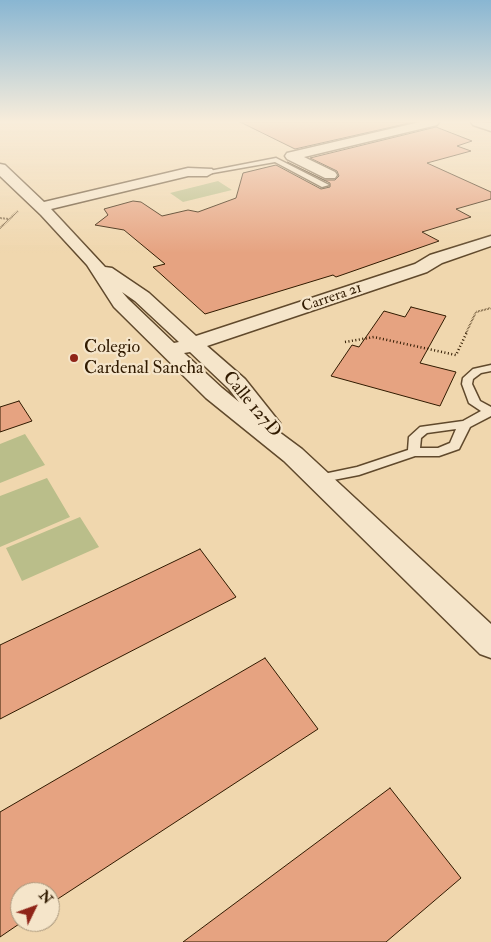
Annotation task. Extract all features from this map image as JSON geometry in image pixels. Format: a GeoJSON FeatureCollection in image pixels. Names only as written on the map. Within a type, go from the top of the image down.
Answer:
{"type":"FeatureCollection","features":[{"type":"Feature","properties":{"kind":"street"},"geometry":{"type":"LineString","coordinates":[[307,166],[327,180]]}},
{"type":"Feature","properties":{"kind":"street","name":"Calle 127D"},"geometry":{"type":"LineString","coordinates":[[0,168],[93,262],[121,303],[187,352],[237,384],[293,455],[491,644]]}},
{"type":"Feature","properties":{"kind":"street"},"geometry":{"type":"LineString","coordinates":[[43,210],[197,176],[207,172]]}},
{"type":"Feature","properties":{"kind":"street","name":"Carrera 21"},"geometry":{"type":"LineString","coordinates":[[187,352],[491,241]]}},
{"type":"Feature","properties":{"kind":"street","name":"Carrera 21"},"geometry":{"type":"LineString","coordinates":[[187,352],[491,256]]}},
{"type":"Feature","properties":{"kind":"lane"},"geometry":{"type":"LineString","coordinates":[[207,172],[242,166]]}},
{"type":"Feature","properties":{"kind":"lane"},"geometry":{"type":"LineString","coordinates":[[291,166],[327,180]]}},
{"type":"Feature","properties":{"kind":"lane"},"geometry":{"type":"LineString","coordinates":[[490,412],[475,403],[467,384],[468,378],[477,372],[491,368]]}},
{"type":"Feature","properties":{"kind":"lane"},"geometry":{"type":"LineString","coordinates":[[414,452],[416,438],[424,430],[466,424],[490,412]]}},
{"type":"Feature","properties":{"kind":"lane"},"geometry":{"type":"LineString","coordinates":[[318,479],[359,471],[414,452],[439,452],[455,446],[466,424]]}},
{"type":"Feature","properties":{"kind":"path"},"geometry":{"type":"LineString","coordinates":[[0,218],[9,219]]}},
{"type":"Feature","properties":{"kind":"path"},"geometry":{"type":"LineString","coordinates":[[345,342],[374,337],[456,355],[476,312],[491,308]]}},
{"type":"Feature","properties":{"kind":"green space"},"geometry":{"type":"Polygon","coordinates":[[[218,181],[232,190],[183,202],[170,193],[218,181]]]}},
{"type":"Feature","properties":{"kind":"green space"},"geometry":{"type":"Polygon","coordinates":[[[25,434],[45,465],[0,483],[0,444],[25,434]]]}},
{"type":"Feature","properties":{"kind":"green space"},"geometry":{"type":"Polygon","coordinates":[[[47,478],[70,517],[0,547],[0,496],[47,478]]]}},
{"type":"Feature","properties":{"kind":"green space"},"geometry":{"type":"Polygon","coordinates":[[[80,517],[99,547],[22,581],[6,548],[80,517]]]}},
{"type":"Feature","properties":{"kind":"building"},"geometry":{"type":"Polygon","coordinates":[[[272,166],[278,166],[321,189],[330,187],[330,183],[295,166],[324,180],[335,180],[339,176],[337,171],[327,166],[434,166],[491,192],[491,199],[456,209],[471,217],[422,232],[439,241],[336,277],[333,275],[205,314],[153,267],[165,264],[124,230],[95,225],[108,215],[104,209],[133,201],[141,202],[162,216],[188,210],[198,212],[236,198],[243,173],[272,166]]]}},
{"type":"Feature","properties":{"kind":"building"},"geometry":{"type":"Polygon","coordinates":[[[411,307],[446,316],[420,363],[456,372],[440,406],[331,376],[352,345],[359,347],[384,311],[405,317],[411,307]]]}},
{"type":"Feature","properties":{"kind":"building","name":"Colegio Cardenal Sancha"},"geometry":{"type":"Polygon","coordinates":[[[19,401],[32,421],[0,432],[0,407],[19,401]]]}},
{"type":"Feature","properties":{"kind":"building"},"geometry":{"type":"Polygon","coordinates":[[[200,549],[236,597],[0,719],[0,645],[200,549]]]}},
{"type":"Feature","properties":{"kind":"building"},"geometry":{"type":"Polygon","coordinates":[[[265,658],[318,729],[60,897],[60,882],[10,882],[10,930],[0,937],[0,812],[265,658]]]}},
{"type":"Feature","properties":{"kind":"building"},"geometry":{"type":"Polygon","coordinates":[[[390,788],[461,878],[386,942],[183,942],[390,788]]]}},
{"type":"Feature","properties":{"kind":"place","name":"Colegio Cardenal Sancha"},"geometry":{"type":"Point","coordinates":[74,358]}}]}
